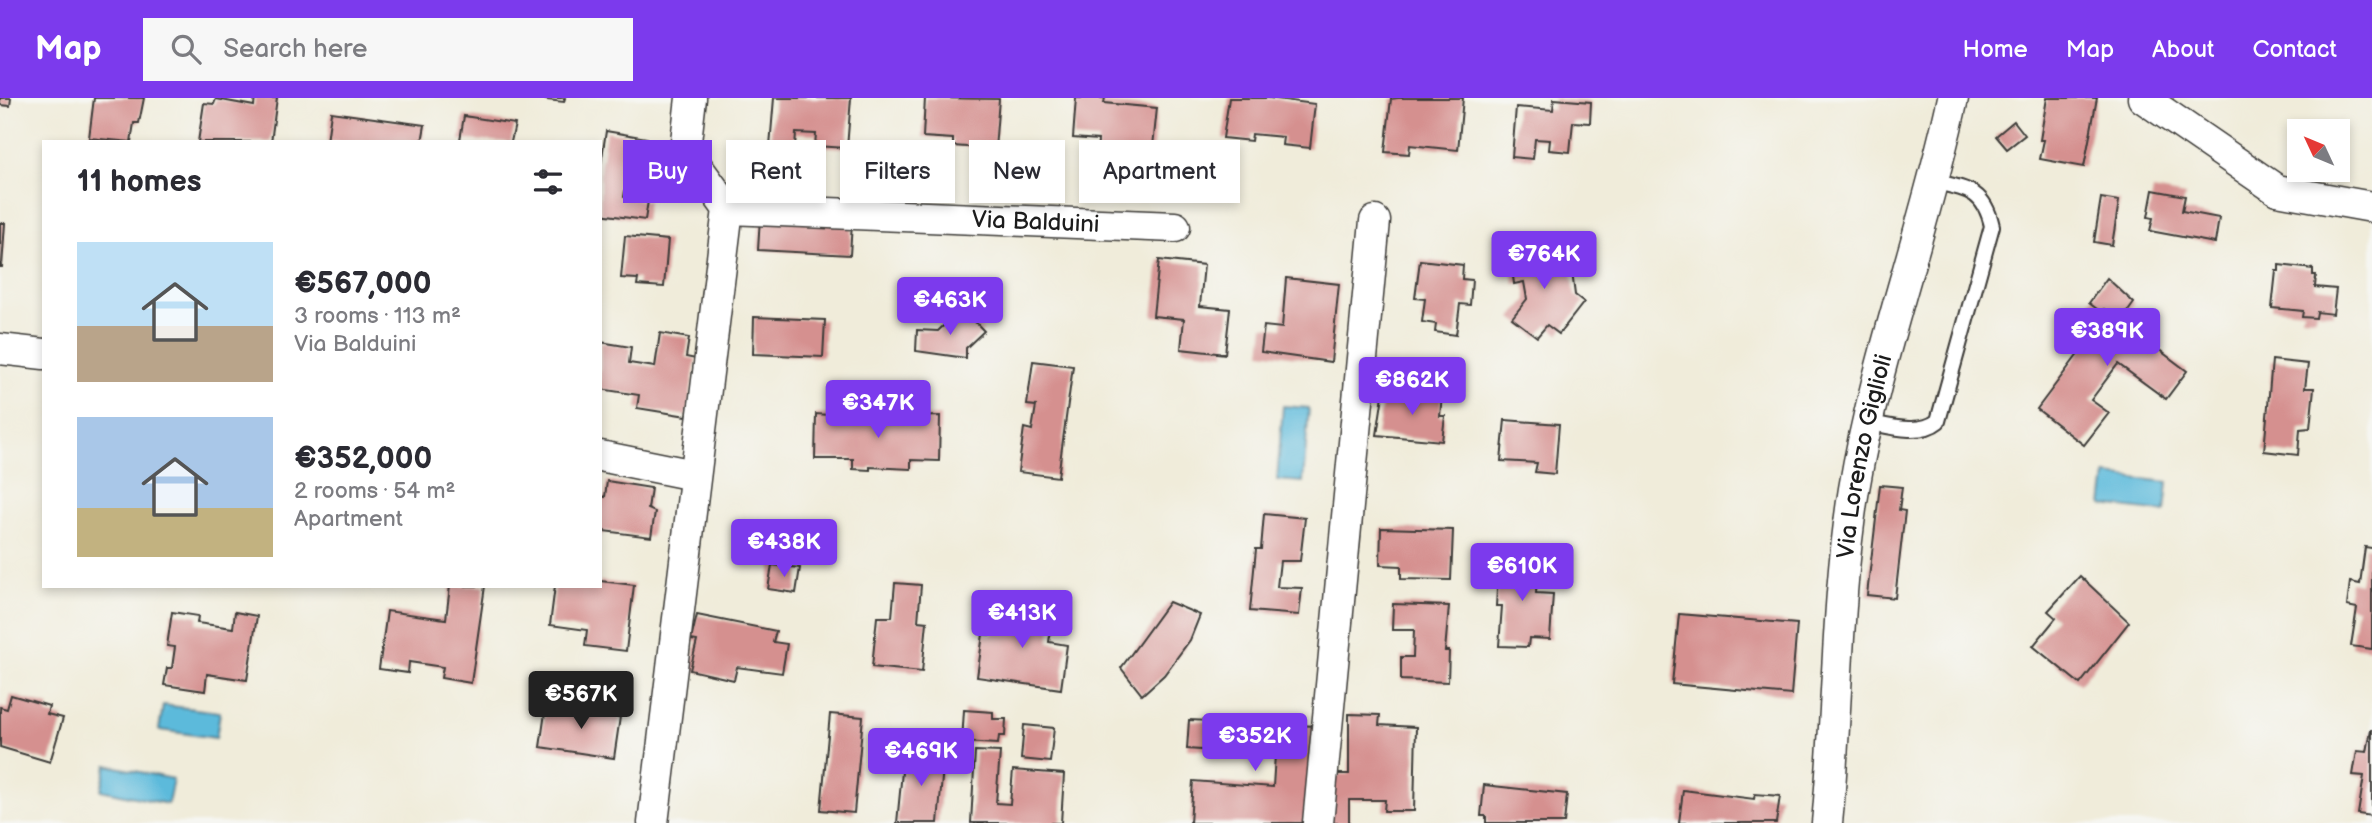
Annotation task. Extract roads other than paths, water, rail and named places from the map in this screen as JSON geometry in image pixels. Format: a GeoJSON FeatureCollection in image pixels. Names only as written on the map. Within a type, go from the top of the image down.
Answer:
{"type":"FeatureCollection","features":[{"type":"Feature","properties":{"kind":"street"},"geometry":{"type":"LineString","coordinates":[[653,823],[727,209],[684,150],[691,98]]}},
{"type":"Feature","properties":{"kind":"street","name":"Via Lorenzo Giglioli"},"geometry":{"type":"LineString","coordinates":[[1827,823],[1847,539],[1867,422],[1935,182],[1953,98]]}},
{"type":"Feature","properties":{"kind":"street"},"geometry":{"type":"LineString","coordinates":[[2144,98],[2277,190],[2372,207]]}},
{"type":"Feature","properties":{"kind":"street","name":"Via Balduini"},"geometry":{"type":"LineString","coordinates":[[727,209],[1175,227]]}},
{"type":"Feature","properties":{"kind":"street"},"geometry":{"type":"LineString","coordinates":[[1318,823],[1375,221]]}},
{"type":"Feature","properties":{"kind":"street"},"geometry":{"type":"LineString","coordinates":[[0,349],[42,354]]}},
{"type":"Feature","properties":{"kind":"street"},"geometry":{"type":"LineString","coordinates":[[602,456],[694,475]]}},
{"type":"Feature","properties":{"kind":"lane"},"geometry":{"type":"LineString","coordinates":[[1867,422],[1897,428],[1930,428],[1938,421],[1992,226],[1988,209],[1979,197],[1967,189],[1935,182]]}},
{"type":"Feature","properties":{"kind":"water"},"geometry":{"type":"Polygon","coordinates":[[[1283,406],[1309,408],[1303,482],[1277,480],[1283,406]]]}},
{"type":"Feature","properties":{"kind":"water"},"geometry":{"type":"Polygon","coordinates":[[[2106,475],[2168,482],[2165,512],[2102,505],[2106,475]]]}},
{"type":"Feature","properties":{"kind":"water"},"geometry":{"type":"Polygon","coordinates":[[[163,705],[220,712],[216,738],[159,730],[163,705]]]}},
{"type":"Feature","properties":{"kind":"water"},"geometry":{"type":"Polygon","coordinates":[[[107,765],[173,779],[168,804],[101,790],[107,765]]]}}]}
